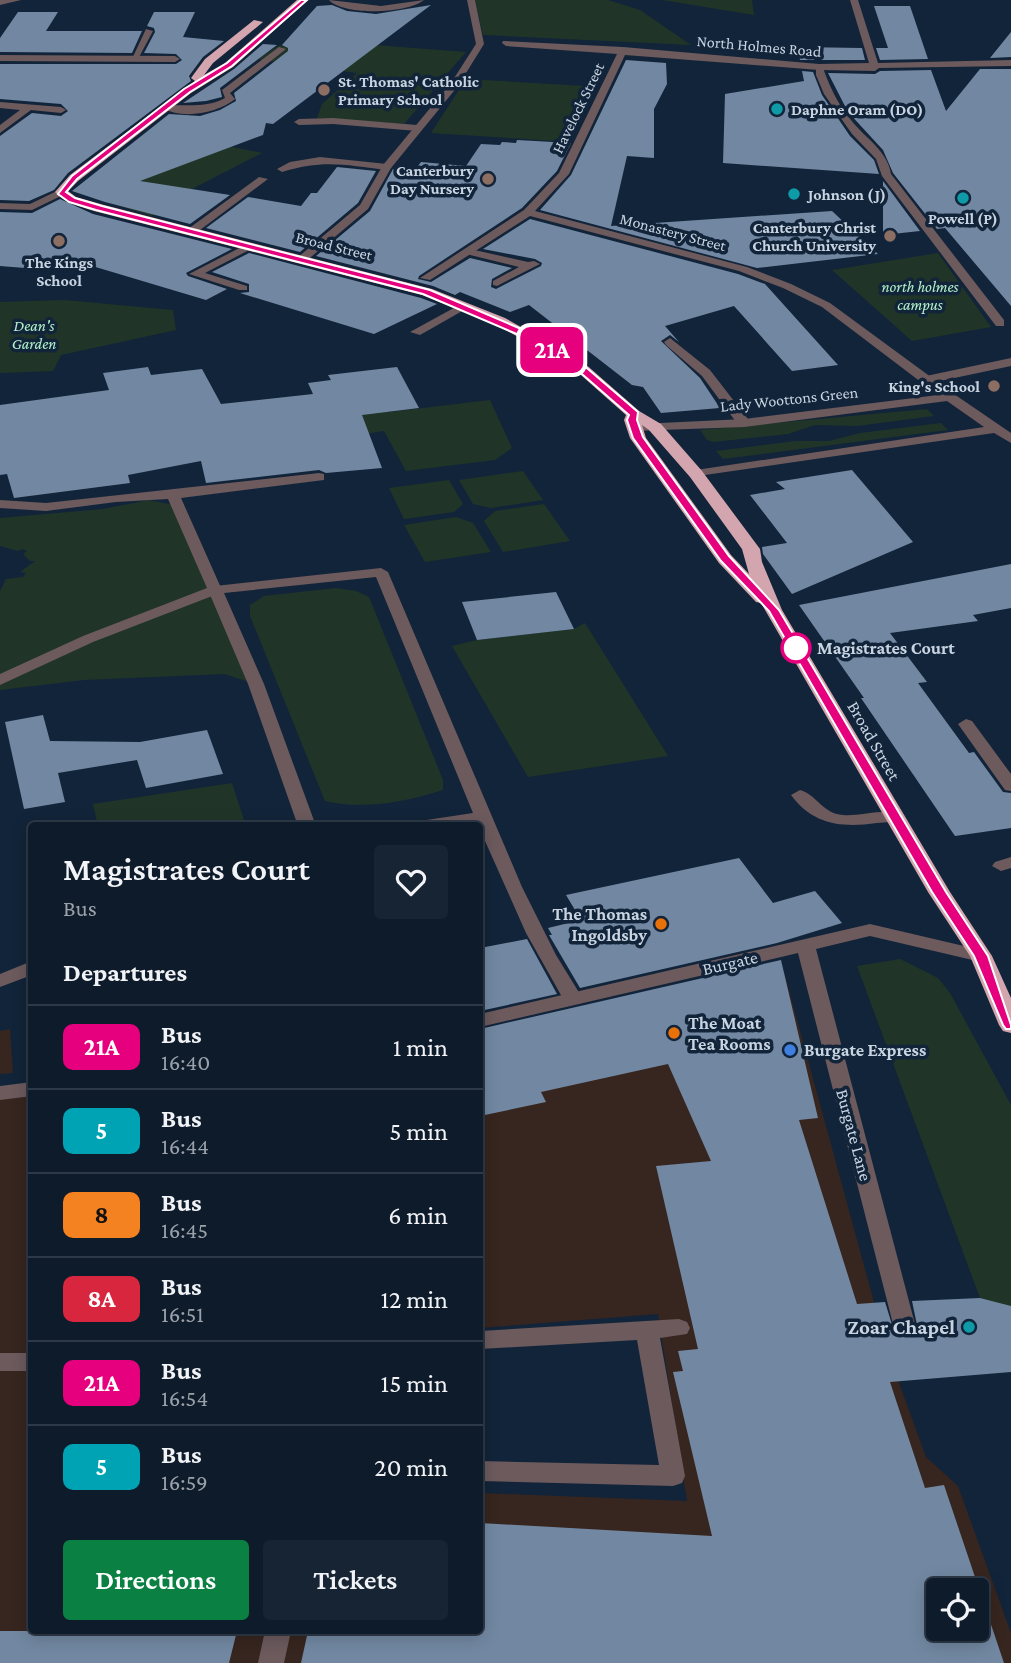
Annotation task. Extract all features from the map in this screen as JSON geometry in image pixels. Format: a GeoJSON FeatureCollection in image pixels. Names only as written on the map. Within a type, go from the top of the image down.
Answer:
{"type":"FeatureCollection","features":[{"type":"Feature","properties":{"kind":"highway"},"geometry":{"type":"LineString","coordinates":[[61,192],[74,178],[187,91],[229,65],[303,0]]}},
{"type":"Feature","properties":{"kind":"highway"},"geometry":{"type":"LineString","coordinates":[[187,91],[209,61],[265,16]]}},
{"type":"Feature","properties":{"kind":"highway","name":"Broad Street"},"geometry":{"type":"LineString","coordinates":[[61,192],[72,200],[99,208],[427,292],[523,333],[578,365],[634,421],[725,559],[774,610]]}},
{"type":"Feature","properties":{"kind":"highway","name":"Broad Street"},"geometry":{"type":"LineString","coordinates":[[634,421],[655,427],[696,474],[751,549],[753,562],[774,610],[939,892],[981,956],[1005,999],[1011,1025]]}},
{"type":"Feature","properties":{"kind":"street"},"geometry":{"type":"LineString","coordinates":[[0,2],[16,0]]}},
{"type":"Feature","properties":{"kind":"street"},"geometry":{"type":"LineString","coordinates":[[333,0],[338,5],[380,8],[406,6],[420,0]]}},
{"type":"Feature","properties":{"kind":"street"},"geometry":{"type":"LineString","coordinates":[[301,260],[364,207],[387,167],[455,84],[480,44],[471,0]]}},
{"type":"Feature","properties":{"kind":"street"},"geometry":{"type":"LineString","coordinates":[[854,0],[875,68]]}},
{"type":"Feature","properties":{"kind":"street"},"geometry":{"type":"LineString","coordinates":[[134,59],[149,31]]}},
{"type":"Feature","properties":{"kind":"street","name":"North Holmes Road"},"geometry":{"type":"LineString","coordinates":[[506,43],[818,67],[1011,64]]}},
{"type":"Feature","properties":{"kind":"street"},"geometry":{"type":"LineString","coordinates":[[80,58],[86,48]]}},
{"type":"Feature","properties":{"kind":"street"},"geometry":{"type":"LineString","coordinates":[[168,108],[205,111],[215,108],[230,99],[225,92],[282,49]]}},
{"type":"Feature","properties":{"kind":"street","name":"Havelock Street"},"geometry":{"type":"LineString","coordinates":[[426,278],[528,212],[564,174],[624,50]]}},
{"type":"Feature","properties":{"kind":"street"},"geometry":{"type":"LineString","coordinates":[[0,58],[175,59]]}},
{"type":"Feature","properties":{"kind":"street"},"geometry":{"type":"LineString","coordinates":[[818,67],[820,81],[860,137],[885,163],[886,174],[1000,323]]}},
{"type":"Feature","properties":{"kind":"street"},"geometry":{"type":"LineString","coordinates":[[0,105],[61,110]]}},
{"type":"Feature","properties":{"kind":"street"},"geometry":{"type":"LineString","coordinates":[[0,130],[28,108]]}},
{"type":"Feature","properties":{"kind":"street"},"geometry":{"type":"LineString","coordinates":[[299,122],[345,122],[418,128]]}},
{"type":"Feature","properties":{"kind":"street"},"geometry":{"type":"LineString","coordinates":[[282,169],[298,162],[311,161],[387,167]]}},
{"type":"Feature","properties":{"kind":"street"},"geometry":{"type":"LineString","coordinates":[[192,231],[263,179]]}},
{"type":"Feature","properties":{"kind":"street"},"geometry":{"type":"LineString","coordinates":[[0,205],[32,207],[61,192]]}},
{"type":"Feature","properties":{"kind":"street","name":"Monastery Street"},"geometry":{"type":"LineString","coordinates":[[528,212],[743,269],[787,286],[826,305],[949,397],[1011,439]]}},
{"type":"Feature","properties":{"kind":"street"},"geometry":{"type":"LineString","coordinates":[[243,288],[195,274],[251,246]]}},
{"type":"Feature","properties":{"kind":"street"},"geometry":{"type":"LineString","coordinates":[[470,252],[534,264],[497,283]]}},
{"type":"Feature","properties":{"kind":"street"},"geometry":{"type":"LineString","coordinates":[[416,332],[465,306]]}},
{"type":"Feature","properties":{"kind":"street"},"geometry":{"type":"LineString","coordinates":[[670,342],[706,373],[744,423]]}},
{"type":"Feature","properties":{"kind":"street"},"geometry":{"type":"LineString","coordinates":[[926,380],[1011,362]]}},
{"type":"Feature","properties":{"kind":"street","name":"Lady Woottons Green"},"geometry":{"type":"LineString","coordinates":[[655,427],[744,423],[949,397]]}},
{"type":"Feature","properties":{"kind":"street"},"geometry":{"type":"LineString","coordinates":[[696,474],[995,429]]}},
{"type":"Feature","properties":{"kind":"street"},"geometry":{"type":"LineString","coordinates":[[0,503],[46,507],[319,477]]}},
{"type":"Feature","properties":{"kind":"street"},"geometry":{"type":"LineString","coordinates":[[173,495],[256,684],[306,822]]}},
{"type":"Feature","properties":{"kind":"street"},"geometry":{"type":"LineString","coordinates":[[0,680],[88,639],[215,590],[381,572],[515,895],[549,962],[573,999]]}},
{"type":"Feature","properties":{"kind":"street"},"geometry":{"type":"LineString","coordinates":[[966,724],[1011,786]]}},
{"type":"Feature","properties":{"kind":"street"},"geometry":{"type":"LineString","coordinates":[[800,796],[812,811],[838,822],[894,816]]}},
{"type":"Feature","properties":{"kind":"street"},"geometry":{"type":"LineString","coordinates":[[448,822],[484,817]]}},
{"type":"Feature","properties":{"kind":"street","name":"Burgate"},"geometry":{"type":"LineString","coordinates":[[483,1020],[870,930],[981,956]]}},
{"type":"Feature","properties":{"kind":"street","name":"Burgate Lane"},"geometry":{"type":"LineString","coordinates":[[806,946],[904,1324]]}},
{"type":"Feature","properties":{"kind":"street"},"geometry":{"type":"LineString","coordinates":[[0,981],[28,969]]}},
{"type":"Feature","properties":{"kind":"street"},"geometry":{"type":"LineString","coordinates":[[0,1093],[28,1090]]}},
{"type":"Feature","properties":{"kind":"street"},"geometry":{"type":"LineString","coordinates":[[483,1340],[679,1328]]}},
{"type":"Feature","properties":{"kind":"street"},"geometry":{"type":"LineString","coordinates":[[483,1471],[673,1476],[647,1330]]}},
{"type":"Feature","properties":{"kind":"street"},"geometry":{"type":"LineString","coordinates":[[0,1362],[28,1362]]}},
{"type":"Feature","properties":{"kind":"street"},"geometry":{"type":"LineString","coordinates":[[271,1663],[277,1634]]}},
{"type":"Feature","properties":{"kind":"shaded area"},"geometry":{"type":"Polygon","coordinates":[[[780,966],[784,972],[887,1350],[926,1457],[958,1486],[1011,1633],[1011,1663],[281,1663],[287,1634],[483,1634],[483,1493],[687,1501],[658,1314],[483,1328],[483,1032],[726,973],[780,966]]]}},
{"type":"Feature","properties":{"kind":"shaded area"},"geometry":{"type":"Polygon","coordinates":[[[10,1029],[13,1073],[0,1074],[0,1031],[10,1029]]]}},
{"type":"Feature","properties":{"kind":"shaded area"},"geometry":{"type":"Polygon","coordinates":[[[28,1089],[28,1634],[277,1634],[271,1663],[0,1663],[0,1093],[28,1089]]]}},
{"type":"Feature","properties":{"kind":"green space"},"geometry":{"type":"Polygon","coordinates":[[[475,0],[608,0],[640,10],[691,45],[483,35],[475,0]]]}},
{"type":"Feature","properties":{"kind":"green space"},"geometry":{"type":"Polygon","coordinates":[[[662,0],[752,0],[754,15],[662,0]]]}},
{"type":"Feature","properties":{"kind":"green space"},"geometry":{"type":"Polygon","coordinates":[[[309,40],[466,52],[404,124],[317,118],[322,104],[357,73],[260,60],[278,46],[309,40]]]}},
{"type":"Feature","properties":{"kind":"green space","name":"St. Thomas' Catholic Primary School"},"geometry":{"type":"Polygon","coordinates":[[[466,79],[585,86],[557,141],[431,133],[466,79]]]}},
{"type":"Feature","properties":{"kind":"green space"},"geometry":{"type":"Polygon","coordinates":[[[159,132],[262,153],[192,189],[151,216],[98,199],[159,132]]]}},
{"type":"Feature","properties":{"kind":"green space","name":"north holmes campus"},"geometry":{"type":"Polygon","coordinates":[[[938,253],[991,327],[912,341],[832,270],[938,253]]]}},
{"type":"Feature","properties":{"kind":"green space","name":"Dean's Garden"},"geometry":{"type":"Polygon","coordinates":[[[64,300],[173,310],[176,330],[61,355],[53,371],[0,373],[0,302],[64,300]]]}},
{"type":"Feature","properties":{"kind":"green space"},"geometry":{"type":"Polygon","coordinates":[[[490,400],[512,448],[495,460],[406,471],[384,431],[325,440],[363,411],[389,412],[490,400]]]}},
{"type":"Feature","properties":{"kind":"green space"},"geometry":{"type":"Polygon","coordinates":[[[927,409],[934,416],[857,426],[815,425],[788,434],[714,442],[707,440],[700,430],[927,409]]]}},
{"type":"Feature","properties":{"kind":"green space"},"geometry":{"type":"Polygon","coordinates":[[[941,423],[948,430],[723,459],[716,451],[795,441],[829,441],[860,433],[941,423]]]}},
{"type":"Feature","properties":{"kind":"green space"},"geometry":{"type":"Polygon","coordinates":[[[523,471],[543,500],[491,508],[473,504],[459,480],[523,471]]]}},
{"type":"Feature","properties":{"kind":"green space"},"geometry":{"type":"Polygon","coordinates":[[[449,480],[463,504],[454,512],[404,519],[389,488],[449,480]]]}},
{"type":"Feature","properties":{"kind":"green space"},"geometry":{"type":"Polygon","coordinates":[[[149,500],[179,506],[256,684],[224,674],[84,680],[0,690],[0,591],[6,579],[23,577],[26,573],[20,572],[35,561],[30,561],[23,554],[27,551],[23,549],[18,551],[0,546],[0,518],[103,509],[149,500]]]}},
{"type":"Feature","properties":{"kind":"green space"},"geometry":{"type":"Polygon","coordinates":[[[544,504],[570,541],[503,552],[484,521],[495,511],[544,504]]]}},
{"type":"Feature","properties":{"kind":"green space"},"geometry":{"type":"Polygon","coordinates":[[[456,517],[473,523],[491,552],[425,562],[404,525],[456,517]]]}},
{"type":"Feature","properties":{"kind":"green space"},"geometry":{"type":"Polygon","coordinates":[[[336,588],[356,591],[369,597],[443,780],[443,790],[369,805],[325,801],[250,616],[250,605],[264,596],[336,588]]]}},
{"type":"Feature","properties":{"kind":"green space"},"geometry":{"type":"Polygon","coordinates":[[[585,623],[668,756],[528,777],[452,646],[477,640],[574,629],[585,623]]]}},
{"type":"Feature","properties":{"kind":"green space"},"geometry":{"type":"Polygon","coordinates":[[[232,783],[245,822],[97,822],[93,804],[232,783]]]}},
{"type":"Feature","properties":{"kind":"green space"},"geometry":{"type":"Polygon","coordinates":[[[900,959],[938,978],[950,993],[1011,1105],[1011,1307],[980,1298],[857,966],[900,959]]]}},
{"type":"Feature","properties":{"kind":"building"},"geometry":{"type":"Polygon","coordinates":[[[332,5],[347,11],[376,14],[431,5],[273,124],[266,123],[263,135],[140,181],[230,195],[190,224],[72,191],[169,114],[200,116],[220,110],[236,101],[234,93],[288,51],[288,48],[282,45],[317,6],[332,5]]]}},
{"type":"Feature","properties":{"kind":"building"},"geometry":{"type":"Polygon","coordinates":[[[874,6],[910,6],[928,59],[880,60],[876,48],[888,48],[874,6]]]}},
{"type":"Feature","properties":{"kind":"building"},"geometry":{"type":"Polygon","coordinates":[[[18,12],[58,12],[46,31],[142,31],[132,53],[0,52],[0,38],[18,12]]]}},
{"type":"Feature","properties":{"kind":"building"},"geometry":{"type":"Polygon","coordinates":[[[154,12],[195,12],[183,37],[224,41],[203,57],[189,76],[191,81],[68,173],[54,190],[29,201],[0,200],[0,136],[32,113],[61,116],[68,111],[61,104],[0,99],[0,64],[176,64],[182,60],[176,54],[144,53],[155,32],[154,28],[147,26],[154,12]]]}},
{"type":"Feature","properties":{"kind":"building"},"geometry":{"type":"Polygon","coordinates":[[[1011,32],[1011,57],[990,58],[1011,32]]]}},
{"type":"Feature","properties":{"kind":"building"},"geometry":{"type":"Polygon","coordinates":[[[263,44],[277,45],[220,88],[222,97],[183,103],[234,69],[263,44]]]}},
{"type":"Feature","properties":{"kind":"building"},"geometry":{"type":"Polygon","coordinates":[[[798,47],[862,48],[865,60],[800,60],[798,47]]]}},
{"type":"Feature","properties":{"kind":"building"},"geometry":{"type":"Polygon","coordinates":[[[626,60],[666,63],[667,84],[654,109],[654,158],[627,156],[611,226],[832,211],[878,254],[757,268],[540,210],[571,175],[626,60]]]}},
{"type":"Feature","properties":{"kind":"building"},"geometry":{"type":"Polygon","coordinates":[[[980,69],[1011,69],[1011,306],[945,228],[937,229],[893,173],[883,150],[848,112],[828,73],[875,74],[880,71],[931,70],[946,111],[980,69]]]}},
{"type":"Feature","properties":{"kind":"building"},"geometry":{"type":"Polygon","coordinates":[[[802,71],[813,72],[822,95],[850,136],[874,160],[879,174],[723,163],[725,94],[804,81],[802,71]]]}},
{"type":"Feature","properties":{"kind":"building"},"geometry":{"type":"Polygon","coordinates":[[[517,140],[571,143],[557,171],[522,208],[418,279],[431,282],[470,258],[512,268],[492,279],[491,287],[496,289],[541,266],[542,263],[535,259],[483,249],[530,219],[738,274],[765,284],[838,365],[792,371],[734,306],[665,326],[679,342],[670,335],[661,341],[700,378],[720,408],[661,413],[643,387],[632,385],[529,305],[510,312],[460,292],[455,295],[433,286],[316,256],[370,211],[393,169],[414,171],[421,162],[466,166],[481,144],[500,145],[502,142],[516,143],[517,140]]]}},
{"type":"Feature","properties":{"kind":"building"},"geometry":{"type":"Polygon","coordinates":[[[337,167],[376,171],[358,203],[300,252],[206,228],[248,197],[301,206],[311,193],[317,193],[337,167]]]}},
{"type":"Feature","properties":{"kind":"building"},"geometry":{"type":"Polygon","coordinates":[[[883,181],[920,231],[883,235],[883,181]]]}},
{"type":"Feature","properties":{"kind":"building"},"geometry":{"type":"Polygon","coordinates":[[[60,199],[93,214],[232,249],[186,273],[227,289],[206,300],[62,257],[50,270],[0,266],[0,212],[32,213],[60,199]]]}},
{"type":"Feature","properties":{"kind":"building"},"geometry":{"type":"Polygon","coordinates":[[[249,253],[437,304],[374,334],[240,293],[249,292],[249,284],[212,272],[249,253]]]}},
{"type":"Feature","properties":{"kind":"building"},"geometry":{"type":"Polygon","coordinates":[[[148,367],[151,375],[202,369],[221,404],[313,394],[308,383],[331,380],[328,375],[397,367],[419,408],[362,415],[382,468],[326,473],[319,470],[206,483],[201,461],[128,475],[130,483],[14,498],[7,474],[0,475],[0,405],[109,390],[103,373],[148,367]]]}},
{"type":"Feature","properties":{"kind":"building"},"geometry":{"type":"Polygon","coordinates":[[[852,470],[913,542],[792,594],[763,554],[762,547],[787,543],[750,495],[785,489],[776,482],[852,470]]]}},
{"type":"Feature","properties":{"kind":"building"},"geometry":{"type":"Polygon","coordinates":[[[1011,564],[1011,608],[973,615],[978,621],[890,633],[927,682],[918,683],[969,753],[974,752],[1003,792],[1011,793],[1011,828],[955,836],[799,605],[1011,564]]]}},
{"type":"Feature","properties":{"kind":"building"},"geometry":{"type":"Polygon","coordinates":[[[556,592],[574,629],[477,640],[462,602],[556,592]]]}},
{"type":"Feature","properties":{"kind":"building"},"geometry":{"type":"Polygon","coordinates":[[[43,715],[50,741],[140,742],[207,730],[223,774],[146,788],[137,760],[58,773],[65,802],[24,809],[5,722],[43,715]]]}},
{"type":"Feature","properties":{"kind":"building","name":"The Thomas Ingoldsby"},"geometry":{"type":"Polygon","coordinates":[[[739,858],[773,903],[815,891],[842,923],[777,943],[580,988],[549,935],[552,935],[548,928],[581,920],[566,895],[739,858]]]}},
{"type":"Feature","properties":{"kind":"building"},"geometry":{"type":"Polygon","coordinates":[[[527,939],[557,994],[483,1010],[483,947],[527,939]]]}},
{"type":"Feature","properties":{"kind":"building"},"geometry":{"type":"Polygon","coordinates":[[[781,960],[818,1118],[799,1120],[857,1304],[885,1302],[894,1331],[903,1335],[913,1332],[917,1325],[912,1301],[980,1298],[1011,1306],[1011,1372],[890,1382],[925,1488],[944,1485],[975,1578],[926,1578],[926,1641],[989,1641],[989,1618],[1004,1663],[301,1663],[307,1634],[483,1634],[483,1523],[712,1536],[673,1372],[683,1371],[678,1351],[698,1349],[656,1166],[711,1161],[668,1064],[541,1092],[546,1102],[483,1115],[483,1028],[781,960]]]}},
{"type":"Feature","properties":{"kind":"building"},"geometry":{"type":"Polygon","coordinates":[[[0,1631],[28,1631],[28,1634],[236,1634],[229,1663],[0,1663],[0,1631]]]}},
{"type":"Feature","properties":{"kind":"bus line","name":"21A"},"geometry":{"type":"LineString","coordinates":[[303,0],[229,65],[187,91],[74,178],[61,192],[72,200],[99,208],[427,292],[523,333],[578,365],[606,388],[635,414],[632,420],[638,438],[725,559],[774,610],[939,892],[981,956],[1011,1025]]}},
{"type":"Feature","properties":{"kind":"place","name":"St. Thomas' Catholic Primary School"},"geometry":{"type":"Point","coordinates":[324,90]}},
{"type":"Feature","properties":{"kind":"place","name":"Daphne Oram (DO)"},"geometry":{"type":"Point","coordinates":[777,109]}},
{"type":"Feature","properties":{"kind":"place","name":"Canterbury Day Nursery"},"geometry":{"type":"Point","coordinates":[488,179]}},
{"type":"Feature","properties":{"kind":"place","name":"Johnson (J)"},"geometry":{"type":"Point","coordinates":[794,194]}},
{"type":"Feature","properties":{"kind":"place","name":"Powell (P)"},"geometry":{"type":"Point","coordinates":[963,198]}},
{"type":"Feature","properties":{"kind":"place","name":"Canterbury Christ Church University"},"geometry":{"type":"Point","coordinates":[890,236]}},
{"type":"Feature","properties":{"kind":"place","name":"The Kings School"},"geometry":{"type":"Point","coordinates":[59,241]}},
{"type":"Feature","properties":{"kind":"place","name":"King's School"},"geometry":{"type":"Point","coordinates":[994,386]}},
{"type":"Feature","properties":{"kind":"place","name":"Magistrates Court"},"geometry":{"type":"Point","coordinates":[796,648]}},
{"type":"Feature","properties":{"kind":"place","name":"The Thomas Ingoldsby"},"geometry":{"type":"Point","coordinates":[661,924]}},
{"type":"Feature","properties":{"kind":"place","name":"The Moat Tea Rooms"},"geometry":{"type":"Point","coordinates":[674,1033]}},
{"type":"Feature","properties":{"kind":"place","name":"Burgate Express"},"geometry":{"type":"Point","coordinates":[790,1050]}},
{"type":"Feature","properties":{"kind":"place","name":"Zoar Chapel"},"geometry":{"type":"Point","coordinates":[969,1327]}}]}
